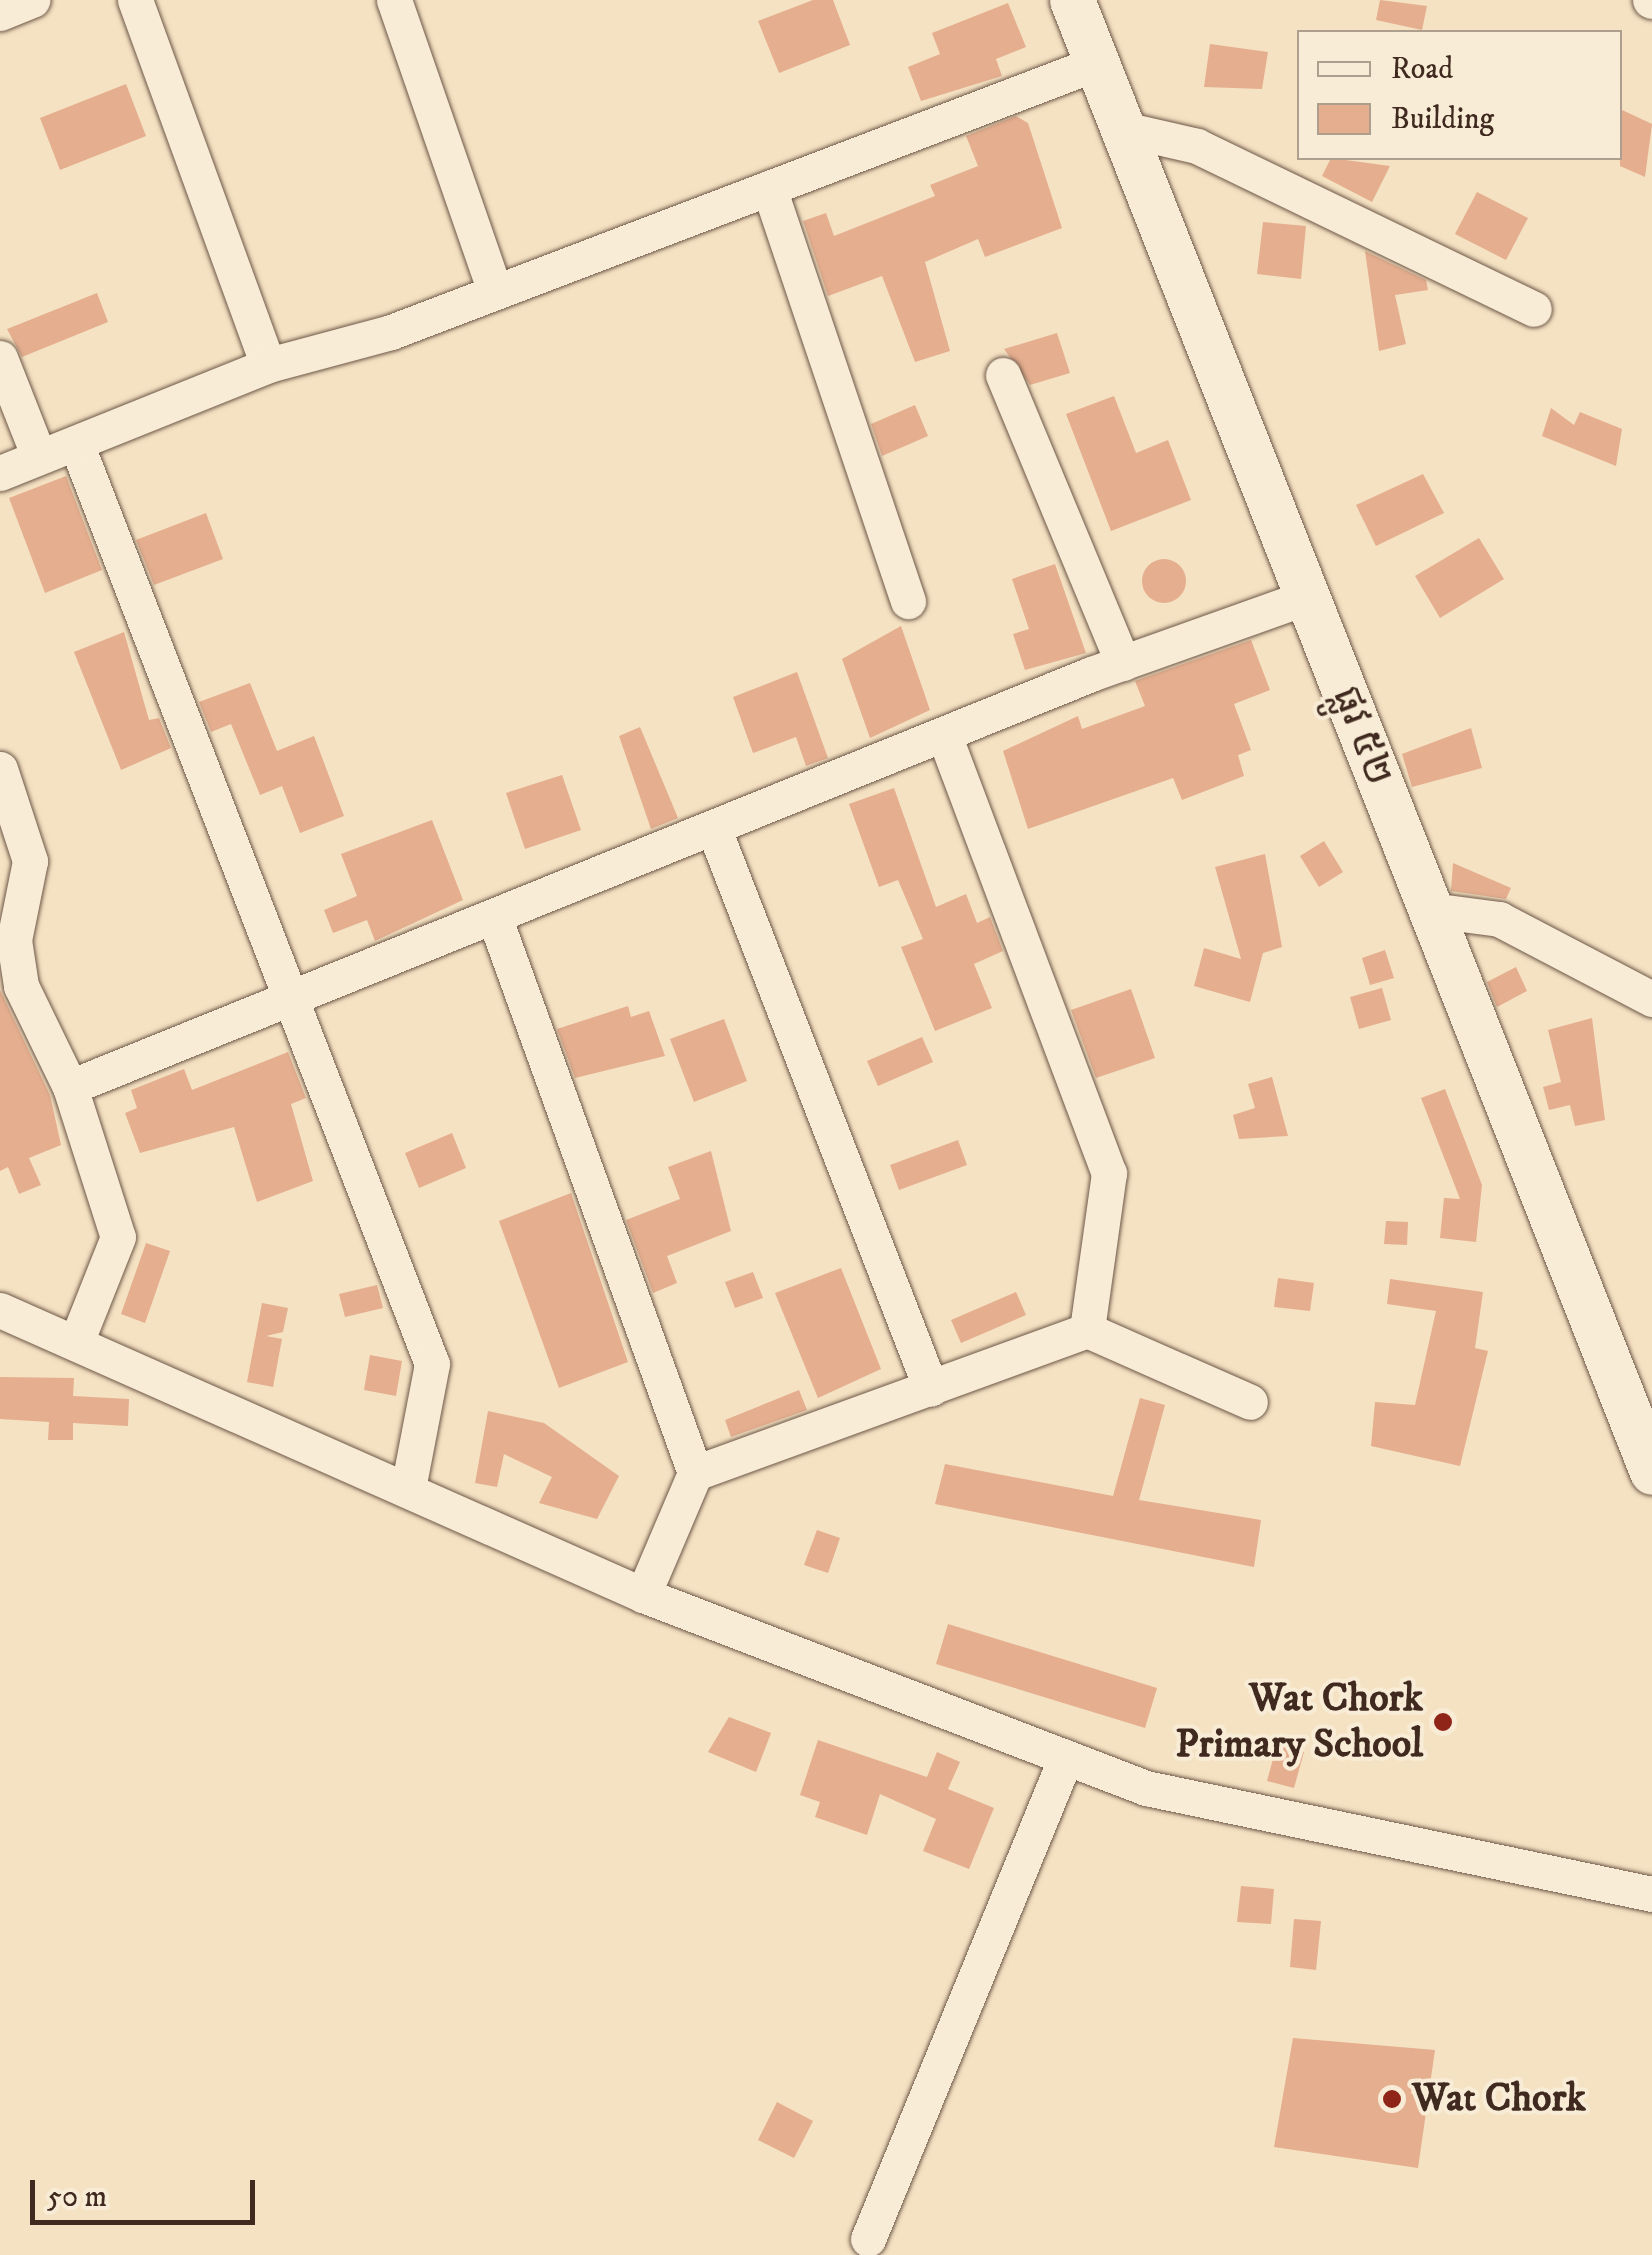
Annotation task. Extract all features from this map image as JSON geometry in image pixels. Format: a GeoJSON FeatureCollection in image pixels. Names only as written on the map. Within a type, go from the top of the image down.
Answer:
{"type":"FeatureCollection","features":[{"type":"Feature","properties":{"kind":"street"},"geometry":{"type":"LineString","coordinates":[[0,14],[32,0]]}},
{"type":"Feature","properties":{"kind":"street"},"geometry":{"type":"LineString","coordinates":[[135,0],[268,364]]}},
{"type":"Feature","properties":{"kind":"street"},"geometry":{"type":"LineString","coordinates":[[394,0],[495,292]]}},
{"type":"Feature","properties":{"kind":"street","name":"ផ្លូវ ៥២"},"geometry":{"type":"LineString","coordinates":[[1077,1],[1097,63],[1652,1472]]}},
{"type":"Feature","properties":{"kind":"street"},"geometry":{"type":"LineString","coordinates":[[0,473],[268,364],[495,292],[1097,63]]}},
{"type":"Feature","properties":{"kind":"street"},"geometry":{"type":"LineString","coordinates":[[1123,129],[1197,146],[1534,309]]}},
{"type":"Feature","properties":{"kind":"street"},"geometry":{"type":"LineString","coordinates":[[768,188],[908,602]]}},
{"type":"Feature","properties":{"kind":"street"},"geometry":{"type":"LineString","coordinates":[[0,358],[39,457]]}},
{"type":"Feature","properties":{"kind":"street"},"geometry":{"type":"LineString","coordinates":[[1003,375],[1124,663]]}},
{"type":"Feature","properties":{"kind":"street"},"geometry":{"type":"LineString","coordinates":[[76,443],[432,1364],[408,1489]]}},
{"type":"Feature","properties":{"kind":"street"},"geometry":{"type":"LineString","coordinates":[[70,1088],[946,740],[1124,663],[1307,596]]}},
{"type":"Feature","properties":{"kind":"street"},"geometry":{"type":"LineString","coordinates":[[946,740],[1109,1174],[1087,1330]]}},
{"type":"Feature","properties":{"kind":"street"},"geometry":{"type":"LineString","coordinates":[[0,769],[30,861],[14,940],[21,986],[70,1088],[118,1237],[78,1340]]}},
{"type":"Feature","properties":{"kind":"street"},"geometry":{"type":"LineString","coordinates":[[715,832],[930,1389]]}},
{"type":"Feature","properties":{"kind":"street"},"geometry":{"type":"LineString","coordinates":[[1431,910],[1499,919],[1652,1000]]}},
{"type":"Feature","properties":{"kind":"street"},"geometry":{"type":"LineString","coordinates":[[494,920],[696,1473],[643,1595]]}},
{"type":"Feature","properties":{"kind":"street"},"geometry":{"type":"LineString","coordinates":[[0,1310],[78,1340],[643,1595],[1146,1788],[1652,1894]]}},
{"type":"Feature","properties":{"kind":"street"},"geometry":{"type":"LineString","coordinates":[[696,1473],[1087,1330],[1250,1402]]}},
{"type":"Feature","properties":{"kind":"street"},"geometry":{"type":"LineString","coordinates":[[868,2239],[1066,1757]]}},
{"type":"Feature","properties":{"kind":"building"},"geometry":{"type":"Polygon","coordinates":[[[813,0],[833,0],[850,45],[779,73],[758,21],[813,0]]]}},
{"type":"Feature","properties":{"kind":"building"},"geometry":{"type":"Polygon","coordinates":[[[1380,0],[1427,6],[1422,30],[1376,20],[1380,0]]]}},
{"type":"Feature","properties":{"kind":"building"},"geometry":{"type":"Polygon","coordinates":[[[1008,3],[1026,47],[996,59],[1002,76],[921,101],[908,67],[940,54],[932,33],[1008,3]]]}},
{"type":"Feature","properties":{"kind":"building"},"geometry":{"type":"Polygon","coordinates":[[[1210,44],[1268,52],[1262,89],[1204,87],[1210,44]]]}},
{"type":"Feature","properties":{"kind":"building"},"geometry":{"type":"Polygon","coordinates":[[[126,84],[146,136],[60,170],[40,118],[126,84]]]}},
{"type":"Feature","properties":{"kind":"building"},"geometry":{"type":"Polygon","coordinates":[[[1622,110],[1652,124],[1645,177],[1620,166],[1622,110]]]}},
{"type":"Feature","properties":{"kind":"building"},"geometry":{"type":"Polygon","coordinates":[[[1016,116],[1028,123],[1062,228],[985,257],[978,239],[925,262],[950,351],[915,362],[882,276],[828,296],[803,221],[826,213],[834,236],[935,196],[930,185],[978,166],[966,136],[1016,116]]]}},
{"type":"Feature","properties":{"kind":"building"},"geometry":{"type":"Polygon","coordinates":[[[1330,160],[1390,166],[1372,202],[1322,176],[1330,160]]]}},
{"type":"Feature","properties":{"kind":"building"},"geometry":{"type":"Polygon","coordinates":[[[1477,192],[1528,218],[1506,260],[1455,234],[1477,192]]]}},
{"type":"Feature","properties":{"kind":"building"},"geometry":{"type":"Polygon","coordinates":[[[1263,222],[1306,226],[1301,279],[1257,274],[1263,222]]]}},
{"type":"Feature","properties":{"kind":"building"},"geometry":{"type":"Polygon","coordinates":[[[1365,251],[1426,280],[1428,290],[1395,295],[1406,344],[1379,351],[1365,251]]]}},
{"type":"Feature","properties":{"kind":"building"},"geometry":{"type":"Polygon","coordinates":[[[97,293],[108,322],[22,357],[7,329],[97,293]]]}},
{"type":"Feature","properties":{"kind":"building"},"geometry":{"type":"Polygon","coordinates":[[[1057,333],[1070,373],[1030,385],[1004,349],[1057,333]]]}},
{"type":"Feature","properties":{"kind":"building"},"geometry":{"type":"Polygon","coordinates":[[[1114,396],[1136,453],[1168,440],[1191,500],[1111,531],[1066,414],[1114,396]]]}},
{"type":"Feature","properties":{"kind":"building"},"geometry":{"type":"Polygon","coordinates":[[[915,405],[928,436],[882,456],[871,424],[915,405]]]}},
{"type":"Feature","properties":{"kind":"building"},"geometry":{"type":"Polygon","coordinates":[[[1551,408],[1574,425],[1580,412],[1622,429],[1616,466],[1542,436],[1551,408]]]}},
{"type":"Feature","properties":{"kind":"building"},"geometry":{"type":"Polygon","coordinates":[[[1423,474],[1444,513],[1376,546],[1356,505],[1423,474]]]}},
{"type":"Feature","properties":{"kind":"building"},"geometry":{"type":"Polygon","coordinates":[[[66,476],[102,570],[45,593],[9,498],[66,476]]]}},
{"type":"Feature","properties":{"kind":"building"},"geometry":{"type":"Polygon","coordinates":[[[206,513],[223,559],[154,585],[136,540],[206,513]]]}},
{"type":"Feature","properties":{"kind":"building"},"geometry":{"type":"Polygon","coordinates":[[[1479,538],[1504,579],[1440,618],[1415,576],[1479,538]]]}},
{"type":"Feature","properties":{"kind":"building"},"geometry":{"type":"Polygon","coordinates":[[[1164,559],[1180,565],[1186,581],[1180,597],[1164,603],[1148,597],[1142,581],[1148,565],[1164,559]]]}},
{"type":"Feature","properties":{"kind":"building"},"geometry":{"type":"Polygon","coordinates":[[[1055,564],[1086,653],[1025,670],[1013,634],[1029,629],[1012,579],[1055,564]]]}},
{"type":"Feature","properties":{"kind":"building"},"geometry":{"type":"Polygon","coordinates":[[[901,626],[930,710],[870,738],[842,659],[901,626]]]}},
{"type":"Feature","properties":{"kind":"building"},"geometry":{"type":"Polygon","coordinates":[[[124,632],[149,720],[159,718],[171,748],[121,770],[74,652],[124,632]]]}},
{"type":"Feature","properties":{"kind":"building"},"geometry":{"type":"Polygon","coordinates":[[[1251,640],[1270,690],[1234,704],[1251,750],[1238,755],[1244,776],[1182,800],[1173,778],[1028,829],[1003,751],[1078,716],[1082,729],[1145,706],[1135,681],[1251,640]]]}},
{"type":"Feature","properties":{"kind":"building"},"geometry":{"type":"Polygon","coordinates":[[[797,672],[828,758],[806,766],[796,737],[753,753],[733,697],[797,672]]]}},
{"type":"Feature","properties":{"kind":"building"},"geometry":{"type":"Polygon","coordinates":[[[250,683],[277,751],[314,736],[344,816],[300,833],[282,786],[260,795],[231,724],[211,732],[199,702],[250,683]]]}},
{"type":"Feature","properties":{"kind":"building"},"geometry":{"type":"Polygon","coordinates":[[[640,727],[678,818],[651,829],[619,736],[640,727]]]}},
{"type":"Feature","properties":{"kind":"building"},"geometry":{"type":"Polygon","coordinates":[[[1471,728],[1482,768],[1412,787],[1402,754],[1471,728]]]}},
{"type":"Feature","properties":{"kind":"building"},"geometry":{"type":"Polygon","coordinates":[[[562,775],[581,830],[525,849],[506,793],[562,775]]]}},
{"type":"Feature","properties":{"kind":"building"},"geometry":{"type":"Polygon","coordinates":[[[894,788],[936,907],[966,894],[977,923],[990,917],[1003,951],[974,964],[992,1008],[935,1031],[901,947],[923,939],[898,880],[879,887],[849,804],[894,788]]]}},
{"type":"Feature","properties":{"kind":"building"},"geometry":{"type":"Polygon","coordinates":[[[432,820],[463,900],[375,941],[367,920],[333,933],[324,910],[357,896],[341,854],[432,820]]]}},
{"type":"Feature","properties":{"kind":"building"},"geometry":{"type":"Polygon","coordinates":[[[1324,841],[1343,872],[1319,887],[1300,856],[1324,841]]]}},
{"type":"Feature","properties":{"kind":"building"},"geometry":{"type":"Polygon","coordinates":[[[1265,854],[1282,947],[1263,953],[1250,1002],[1194,986],[1204,948],[1241,959],[1215,867],[1265,854]]]}},
{"type":"Feature","properties":{"kind":"building"},"geometry":{"type":"Polygon","coordinates":[[[1453,863],[1511,888],[1506,899],[1451,891],[1453,863]]]}},
{"type":"Feature","properties":{"kind":"building"},"geometry":{"type":"Polygon","coordinates":[[[1385,950],[1394,978],[1370,985],[1362,958],[1385,950]]]}},
{"type":"Feature","properties":{"kind":"building"},"geometry":{"type":"Polygon","coordinates":[[[1516,967],[1527,991],[1497,1007],[1487,982],[1516,967]]]}},
{"type":"Feature","properties":{"kind":"building"},"geometry":{"type":"Polygon","coordinates":[[[1382,988],[1391,1020],[1359,1029],[1350,997],[1382,988]]]}},
{"type":"Feature","properties":{"kind":"building"},"geometry":{"type":"Polygon","coordinates":[[[1131,989],[1155,1058],[1096,1078],[1071,1010],[1131,989]]]}},
{"type":"Feature","properties":{"kind":"building"},"geometry":{"type":"Polygon","coordinates":[[[0,990],[50,1095],[61,1145],[29,1158],[41,1185],[19,1194],[8,1167],[0,1171],[0,990]]]}},
{"type":"Feature","properties":{"kind":"building"},"geometry":{"type":"Polygon","coordinates":[[[628,1006],[631,1017],[649,1011],[665,1056],[575,1078],[557,1029],[628,1006]]]}},
{"type":"Feature","properties":{"kind":"building"},"geometry":{"type":"Polygon","coordinates":[[[1592,1018],[1605,1120],[1575,1126],[1570,1105],[1549,1110],[1543,1087],[1561,1082],[1548,1030],[1592,1018]]]}},
{"type":"Feature","properties":{"kind":"building"},"geometry":{"type":"Polygon","coordinates":[[[724,1019],[747,1081],[694,1102],[670,1039],[724,1019]]]}},
{"type":"Feature","properties":{"kind":"building"},"geometry":{"type":"Polygon","coordinates":[[[922,1037],[933,1062],[878,1086],[867,1061],[922,1037]]]}},
{"type":"Feature","properties":{"kind":"building"},"geometry":{"type":"Polygon","coordinates":[[[288,1052],[306,1098],[291,1104],[313,1181],[257,1202],[234,1127],[140,1153],[125,1113],[137,1108],[131,1090],[184,1069],[192,1090],[288,1052]]]}},
{"type":"Feature","properties":{"kind":"building"},"geometry":{"type":"Polygon","coordinates":[[[1272,1077],[1288,1136],[1239,1139],[1233,1115],[1255,1108],[1248,1084],[1272,1077]]]}},
{"type":"Feature","properties":{"kind":"building"},"geometry":{"type":"Polygon","coordinates":[[[1445,1089],[1482,1185],[1476,1242],[1440,1238],[1444,1198],[1460,1199],[1421,1098],[1445,1089]]]}},
{"type":"Feature","properties":{"kind":"building"},"geometry":{"type":"Polygon","coordinates":[[[452,1133],[466,1168],[419,1188],[405,1153],[452,1133]]]}},
{"type":"Feature","properties":{"kind":"building"},"geometry":{"type":"Polygon","coordinates":[[[958,1140],[967,1165],[899,1190],[890,1165],[958,1140]]]}},
{"type":"Feature","properties":{"kind":"building"},"geometry":{"type":"Polygon","coordinates":[[[711,1151],[731,1231],[667,1256],[677,1283],[653,1293],[626,1220],[680,1199],[668,1167],[711,1151]]]}},
{"type":"Feature","properties":{"kind":"building"},"geometry":{"type":"Polygon","coordinates":[[[571,1193],[628,1362],[559,1388],[499,1221],[571,1193]]]}},
{"type":"Feature","properties":{"kind":"building"},"geometry":{"type":"Polygon","coordinates":[[[1386,1221],[1408,1222],[1407,1245],[1384,1244],[1386,1221]]]}},
{"type":"Feature","properties":{"kind":"building"},"geometry":{"type":"Polygon","coordinates":[[[146,1243],[170,1251],[145,1323],[121,1314],[146,1243]]]}},
{"type":"Feature","properties":{"kind":"building"},"geometry":{"type":"Polygon","coordinates":[[[841,1268],[881,1369],[818,1398],[775,1293],[841,1268]]]}},
{"type":"Feature","properties":{"kind":"building"},"geometry":{"type":"Polygon","coordinates":[[[753,1272],[763,1298],[735,1308],[725,1282],[753,1272]]]}},
{"type":"Feature","properties":{"kind":"building"},"geometry":{"type":"Polygon","coordinates":[[[1278,1278],[1314,1283],[1310,1311],[1274,1307],[1278,1278]]]}},
{"type":"Feature","properties":{"kind":"building"},"geometry":{"type":"Polygon","coordinates":[[[1390,1279],[1483,1292],[1475,1348],[1488,1351],[1460,1466],[1371,1446],[1375,1402],[1415,1405],[1436,1311],[1387,1304],[1390,1279]]]}},
{"type":"Feature","properties":{"kind":"building"},"geometry":{"type":"Polygon","coordinates":[[[377,1285],[383,1308],[345,1317],[339,1294],[377,1285]]]}},
{"type":"Feature","properties":{"kind":"building"},"geometry":{"type":"Polygon","coordinates":[[[1016,1292],[1026,1315],[961,1343],[951,1320],[1016,1292]]]}},
{"type":"Feature","properties":{"kind":"building"},"geometry":{"type":"Polygon","coordinates":[[[262,1303],[288,1308],[283,1332],[266,1336],[282,1339],[273,1387],[247,1382],[262,1303]]]}},
{"type":"Feature","properties":{"kind":"building"},"geometry":{"type":"Polygon","coordinates":[[[370,1355],[402,1361],[396,1396],[364,1390],[370,1355]]]}},
{"type":"Feature","properties":{"kind":"building"},"geometry":{"type":"Polygon","coordinates":[[[0,1377],[74,1378],[73,1396],[129,1399],[128,1426],[73,1423],[73,1440],[48,1440],[49,1422],[0,1419],[0,1377]]]}},
{"type":"Feature","properties":{"kind":"building"},"geometry":{"type":"Polygon","coordinates":[[[799,1390],[807,1410],[731,1437],[725,1420],[799,1390]]]}},
{"type":"Feature","properties":{"kind":"building"},"geometry":{"type":"Polygon","coordinates":[[[1140,1398],[1165,1405],[1139,1500],[1261,1520],[1254,1567],[935,1504],[945,1464],[1113,1496],[1140,1398]]]}},
{"type":"Feature","properties":{"kind":"building"},"geometry":{"type":"Polygon","coordinates":[[[488,1411],[544,1423],[619,1476],[597,1519],[539,1503],[552,1477],[504,1454],[497,1487],[475,1483],[488,1411]]]}},
{"type":"Feature","properties":{"kind":"building"},"geometry":{"type":"Polygon","coordinates":[[[817,1530],[840,1538],[828,1573],[804,1565],[817,1530]]]}},
{"type":"Feature","properties":{"kind":"building"},"geometry":{"type":"Polygon","coordinates":[[[948,1624],[1157,1688],[1145,1728],[936,1664],[948,1624]]]}},
{"type":"Feature","properties":{"kind":"building"},"geometry":{"type":"Polygon","coordinates":[[[729,1717],[771,1733],[756,1772],[708,1752],[729,1717]]]}},
{"type":"Feature","properties":{"kind":"building"},"geometry":{"type":"Polygon","coordinates":[[[818,1740],[927,1777],[937,1752],[960,1762],[948,1789],[994,1808],[969,1869],[923,1851],[936,1819],[880,1794],[867,1835],[815,1817],[820,1802],[800,1795],[818,1740]]]}},
{"type":"Feature","properties":{"kind":"building"},"geometry":{"type":"Polygon","coordinates":[[[1277,1744],[1304,1752],[1294,1788],[1267,1781],[1277,1744]]]}},
{"type":"Feature","properties":{"kind":"building"},"geometry":{"type":"Polygon","coordinates":[[[1241,1886],[1274,1889],[1271,1924],[1237,1922],[1241,1886]]]}},
{"type":"Feature","properties":{"kind":"building"},"geometry":{"type":"Polygon","coordinates":[[[1294,1919],[1321,1921],[1316,1970],[1290,1967],[1294,1919]]]}},
{"type":"Feature","properties":{"kind":"building"},"geometry":{"type":"Polygon","coordinates":[[[1293,2038],[1435,2050],[1418,2168],[1274,2147],[1293,2038]]]}},
{"type":"Feature","properties":{"kind":"building"},"geometry":{"type":"Polygon","coordinates":[[[777,2102],[813,2121],[794,2158],[758,2140],[777,2102]]]}},
{"type":"Feature","properties":{"kind":"place","name":"Wat Chork Primary School"},"geometry":{"type":"Point","coordinates":[1443,1722]}},
{"type":"Feature","properties":{"kind":"place","name":"Wat Chork"},"geometry":{"type":"Point","coordinates":[1392,2099]}}]}
